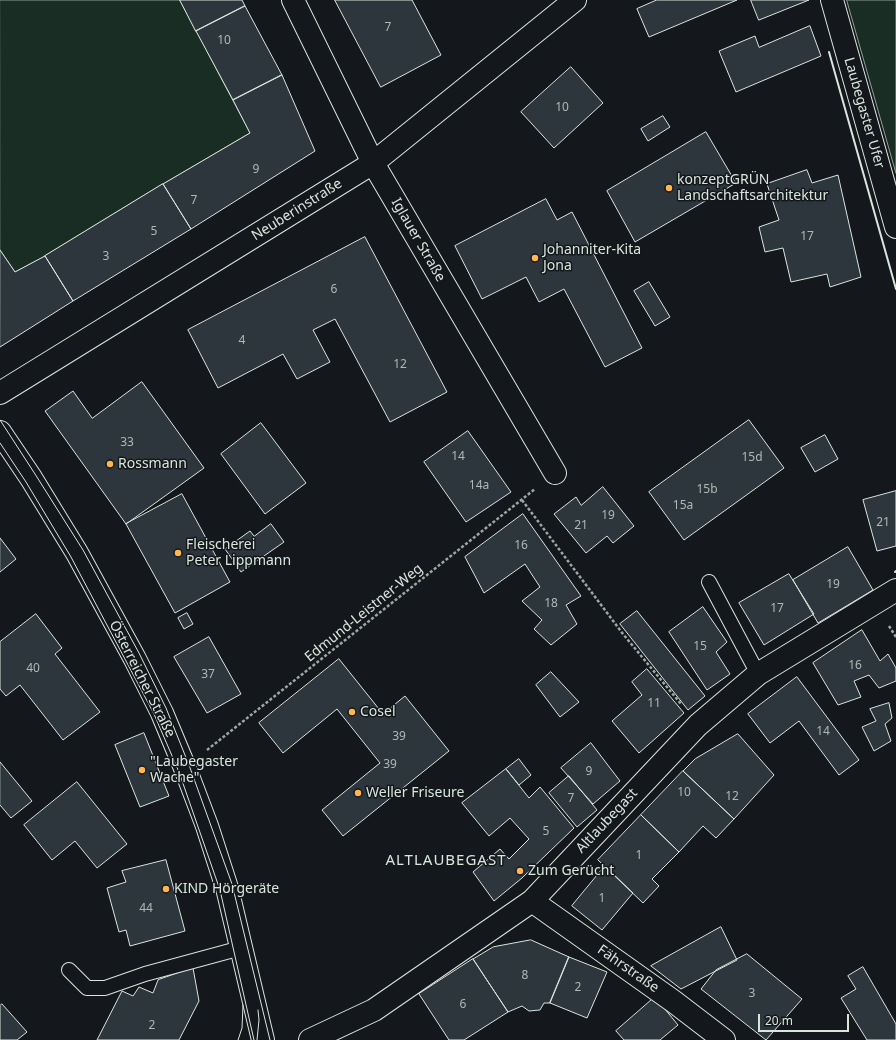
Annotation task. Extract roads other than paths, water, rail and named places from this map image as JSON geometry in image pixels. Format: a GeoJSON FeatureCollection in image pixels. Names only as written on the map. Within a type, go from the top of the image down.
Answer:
{"type":"FeatureCollection","features":[{"type":"Feature","properties":{"kind":"street","name":"Iglauer Straße"},"geometry":{"type":"LineString","coordinates":[[293,0],[373,163],[555,473]]}},
{"type":"Feature","properties":{"kind":"street","name":"Neuberinstraße"},"geometry":{"type":"LineString","coordinates":[[0,393],[373,163],[575,0]]}},
{"type":"Feature","properties":{"kind":"street","name":"Laubegaster Ufer"},"geometry":{"type":"LineString","coordinates":[[832,0],[896,227]]}},
{"type":"Feature","properties":{"kind":"street","name":"Österreicher Straße"},"geometry":{"type":"LineString","coordinates":[[0,432],[31,478],[77,553],[162,713],[207,826],[227,888],[263,1040]]}},
{"type":"Feature","properties":{"kind":"street","name":"Altlaubegast"},"geometry":{"type":"LineString","coordinates":[[310,1040],[374,1010],[532,901],[698,725],[758,674],[896,590]]}},
{"type":"Feature","properties":{"kind":"street","name":"Fährstraße"},"geometry":{"type":"LineString","coordinates":[[532,901],[673,1001],[724,1040]]}},
{"type":"Feature","properties":{"kind":"lane"},"geometry":{"type":"LineString","coordinates":[[709,582],[758,674]]}},
{"type":"Feature","properties":{"kind":"lane"},"geometry":{"type":"LineString","coordinates":[[69,970],[87,988],[105,988],[145,974],[241,948]]}},
{"type":"Feature","properties":{"kind":"tram line"},"geometry":{"type":"LineString","coordinates":[[0,420],[83,550],[139,653],[166,708],[189,765],[232,884],[270,1040]]}},
{"type":"Feature","properties":{"kind":"tram line"},"geometry":{"type":"LineString","coordinates":[[0,443],[26,482],[71,557],[154,714],[179,772],[220,890],[254,1040]]}},
{"type":"Feature","properties":{"kind":"tram line"},"geometry":{"type":"LineString","coordinates":[[238,1040],[242,1028],[243,1005]]}},
{"type":"Feature","properties":{"kind":"tram line"},"geometry":{"type":"LineString","coordinates":[[257,1040],[259,1020],[258,1010]]}},
{"type":"Feature","properties":{"kind":"place","name":"konzeptGRÜN Landschaftsarchitektur"},"geometry":{"type":"Point","coordinates":[669,188]}},
{"type":"Feature","properties":{"kind":"place","name":"Johanniter-Kita Jona"},"geometry":{"type":"Point","coordinates":[535,258]}},
{"type":"Feature","properties":{"kind":"place","name":"Rossmann"},"geometry":{"type":"Point","coordinates":[110,464]}},
{"type":"Feature","properties":{"kind":"place","name":"Fleischerei Peter Lippmann"},"geometry":{"type":"Point","coordinates":[178,553]}},
{"type":"Feature","properties":{"kind":"place","name":"Cosel"},"geometry":{"type":"Point","coordinates":[352,712]}},
{"type":"Feature","properties":{"kind":"place","name":"\"Laubegaster Wache\""},"geometry":{"type":"Point","coordinates":[142,770]}},
{"type":"Feature","properties":{"kind":"place","name":"Weller Friseure"},"geometry":{"type":"Point","coordinates":[358,793]}},
{"type":"Feature","properties":{"kind":"place","name":"Zum Gerücht"},"geometry":{"type":"Point","coordinates":[520,871]}},
{"type":"Feature","properties":{"kind":"place","name":"KIND Hörgeräte"},"geometry":{"type":"Point","coordinates":[166,889]}},
{"type":"Feature","properties":{"kind":"district","name":"ALTLAUBEGAST"},"geometry":{"type":"Point","coordinates":[446,861]}}]}
